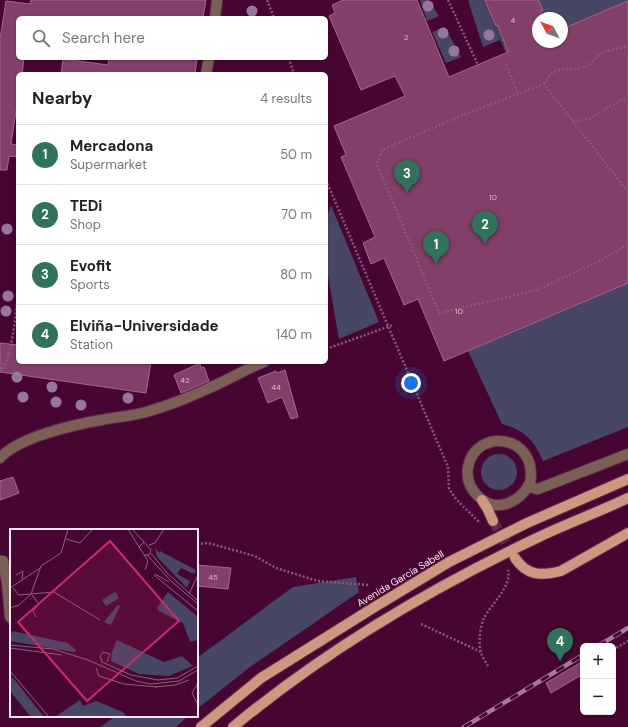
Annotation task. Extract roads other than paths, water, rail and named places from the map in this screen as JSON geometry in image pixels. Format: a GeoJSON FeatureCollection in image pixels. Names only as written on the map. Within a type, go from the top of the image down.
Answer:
{"type":"FeatureCollection","features":[{"type":"Feature","properties":{"kind":"main road","name":"Avenida García Sabell"},"geometry":{"type":"LineString","coordinates":[[201,727],[262,678],[449,562],[527,522],[628,479]]}},
{"type":"Feature","properties":{"kind":"main road"},"geometry":{"type":"LineString","coordinates":[[233,727],[289,683],[358,637],[428,594],[539,537],[628,498]]}},
{"type":"Feature","properties":{"kind":"main road"},"geometry":{"type":"LineString","coordinates":[[482,500],[488,508],[493,521]]}},
{"type":"Feature","properties":{"kind":"main road"},"geometry":{"type":"LineString","coordinates":[[515,558],[520,566],[528,572],[548,574],[561,571],[628,533]]}},
{"type":"Feature","properties":{"kind":"street"},"geometry":{"type":"LineString","coordinates":[[215,16],[217,0]]}},
{"type":"Feature","properties":{"kind":"street"},"geometry":{"type":"LineString","coordinates":[[206,72],[209,60]]}},
{"type":"Feature","properties":{"kind":"street"},"geometry":{"type":"LineString","coordinates":[[0,458],[7,451],[26,441],[99,420],[146,412],[207,389],[258,364]]}},
{"type":"Feature","properties":{"kind":"street"},"geometry":{"type":"LineString","coordinates":[[489,442],[507,442],[522,450],[527,457],[531,474],[530,483],[522,495],[510,503],[500,505],[491,504],[482,500],[474,492],[469,483],[467,472],[469,461],[481,446],[489,442]]}},
{"type":"Feature","properties":{"kind":"street"},"geometry":{"type":"LineString","coordinates":[[530,483],[533,488],[542,488],[628,454]]}},
{"type":"Feature","properties":{"kind":"street"},"geometry":{"type":"LineString","coordinates":[[0,561],[3,561],[7,583],[10,617]]}},
{"type":"Feature","properties":{"kind":"tunnel"},"geometry":{"type":"LineString","coordinates":[[493,521],[514,557]]}},
{"type":"Feature","properties":{"kind":"railway"},"geometry":{"type":"LineString","coordinates":[[603,643],[628,628]]}},
{"type":"Feature","properties":{"kind":"railway"},"geometry":{"type":"LineString","coordinates":[[464,727],[580,657]]}},
{"type":"Feature","properties":{"kind":"place","name":"Evofit"},"geometry":{"type":"Point","coordinates":[407,193]}},
{"type":"Feature","properties":{"kind":"place","name":"TEDi"},"geometry":{"type":"Point","coordinates":[485,244]}},
{"type":"Feature","properties":{"kind":"place","name":"Mercadona"},"geometry":{"type":"Point","coordinates":[436,264]}},
{"type":"Feature","properties":{"kind":"place","name":"Elviña-Universidade"},"geometry":{"type":"Point","coordinates":[560,661]}}]}
